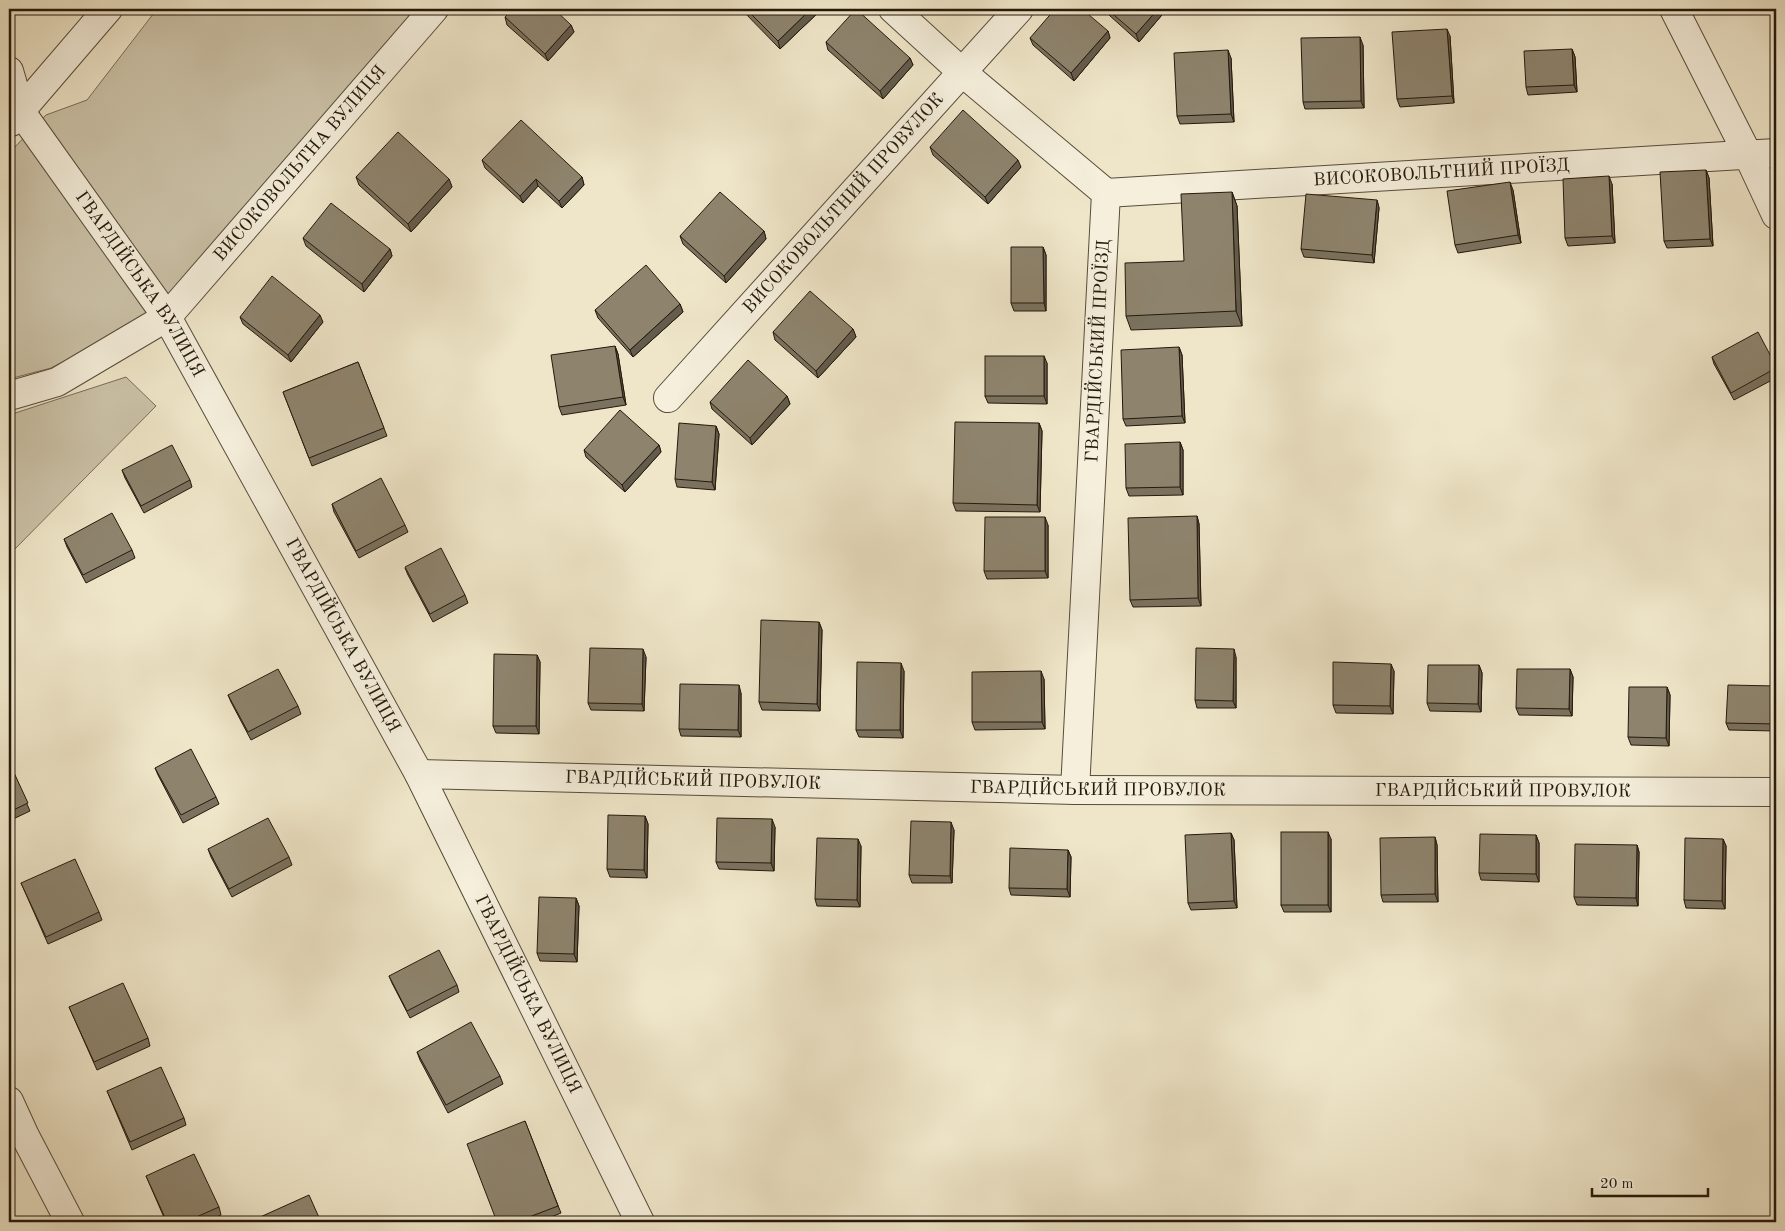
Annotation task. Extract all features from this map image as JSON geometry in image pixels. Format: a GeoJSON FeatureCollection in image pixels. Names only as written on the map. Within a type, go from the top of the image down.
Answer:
{"type":"FeatureCollection","features":[{"type":"Feature","properties":{"kind":"street"},"geometry":{"type":"LineString","coordinates":[[15,118],[108,9]]}},
{"type":"Feature","properties":{"kind":"street","name":"ВИСОКОВОЛЬТНА ВУЛИЦЯ"},"geometry":{"type":"LineString","coordinates":[[9,396],[57,382],[167,317],[434,9]]}},
{"type":"Feature","properties":{"kind":"street"},"geometry":{"type":"LineString","coordinates":[[893,9],[963,73],[1106,193]]}},
{"type":"Feature","properties":{"kind":"street","name":"ВИСОКОВОЛЬТНИЙ ПРОВУЛОК"},"geometry":{"type":"LineString","coordinates":[[668,398],[1019,9]]}},
{"type":"Feature","properties":{"kind":"street"},"geometry":{"type":"LineString","coordinates":[[1674,9],[1748,155],[1776,215]]}},
{"type":"Feature","properties":{"kind":"street","name":"ГВАРДІЙСЬКА ВУЛИЦЯ"},"geometry":{"type":"LineString","coordinates":[[9,71],[15,118],[167,317],[420,774],[640,1222]]}},
{"type":"Feature","properties":{"kind":"street","name":"ВИСОКОВОЛЬТНИЙ ПРОЇЗД"},"geometry":{"type":"LineString","coordinates":[[1106,193],[1776,153]]}},
{"type":"Feature","properties":{"kind":"street","name":"ГВАРДІЙСЬКИЙ ПРОЇЗД"},"geometry":{"type":"LineString","coordinates":[[1075,790],[1106,193]]}},
{"type":"Feature","properties":{"kind":"street","name":"ГВАРДІЙСЬКИЙ ПРОВУЛОК"},"geometry":{"type":"LineString","coordinates":[[420,774],[1075,790],[1776,792]]}},
{"type":"Feature","properties":{"kind":"street"},"geometry":{"type":"LineString","coordinates":[[9,1101],[17,1145],[70,1222]]}},
{"type":"Feature","properties":{"kind":"shaded area"},"geometry":{"type":"Polygon","coordinates":[[[157,9],[417,9],[153,315],[51,368],[9,379],[9,153],[46,115],[87,100],[157,9]]]}},
{"type":"Feature","properties":{"kind":"shaded area"},"geometry":{"type":"Polygon","coordinates":[[[126,377],[156,406],[9,555],[9,415],[126,377]]]}},
{"type":"Feature","properties":{"kind":"building"},"geometry":{"type":"Polygon","coordinates":[[[513,9],[554,9],[571,25],[545,54],[505,17],[513,9]]]}},
{"type":"Feature","properties":{"kind":"building"},"geometry":{"type":"Polygon","coordinates":[[[746,9],[811,9],[778,41],[746,9]]]}},
{"type":"Feature","properties":{"kind":"building"},"geometry":{"type":"Polygon","coordinates":[[[856,9],[910,58],[880,91],[826,42],[856,9]]]}},
{"type":"Feature","properties":{"kind":"building"},"geometry":{"type":"Polygon","coordinates":[[[1055,9],[1082,9],[1108,31],[1071,73],[1030,38],[1055,9]]]}},
{"type":"Feature","properties":{"kind":"building"},"geometry":{"type":"Polygon","coordinates":[[[1107,9],[1158,9],[1136,34],[1107,9]]]}},
{"type":"Feature","properties":{"kind":"building"},"geometry":{"type":"Polygon","coordinates":[[[1447,29],[1452,96],[1397,99],[1392,32],[1447,29]]]}},
{"type":"Feature","properties":{"kind":"building"},"geometry":{"type":"Polygon","coordinates":[[[1360,37],[1361,101],[1303,102],[1301,38],[1360,37]]]}},
{"type":"Feature","properties":{"kind":"building"},"geometry":{"type":"Polygon","coordinates":[[[1572,49],[1574,85],[1526,87],[1524,51],[1572,49]]]}},
{"type":"Feature","properties":{"kind":"building"},"geometry":{"type":"Polygon","coordinates":[[[1228,50],[1231,114],[1177,116],[1174,53],[1228,50]]]}},
{"type":"Feature","properties":{"kind":"building"},"geometry":{"type":"Polygon","coordinates":[[[963,110],[1018,160],[985,197],[930,147],[963,110]]]}},
{"type":"Feature","properties":{"kind":"building"},"geometry":{"type":"Polygon","coordinates":[[[521,120],[582,177],[559,201],[536,179],[520,196],[482,160],[521,120]]]}},
{"type":"Feature","properties":{"kind":"building"},"geometry":{"type":"Polygon","coordinates":[[[398,132],[449,179],[408,224],[356,177],[398,132]]]}},
{"type":"Feature","properties":{"kind":"building"},"geometry":{"type":"Polygon","coordinates":[[[1706,170],[1710,239],[1664,241],[1660,172],[1706,170]]]}},
{"type":"Feature","properties":{"kind":"building"},"geometry":{"type":"Polygon","coordinates":[[[1609,176],[1612,236],[1565,238],[1563,179],[1609,176]]]}},
{"type":"Feature","properties":{"kind":"building"},"geometry":{"type":"Polygon","coordinates":[[[1510,182],[1518,235],[1455,245],[1447,191],[1510,182]]]}},
{"type":"Feature","properties":{"kind":"building"},"geometry":{"type":"Polygon","coordinates":[[[720,192],[764,231],[724,276],[680,236],[720,192]]]}},
{"type":"Feature","properties":{"kind":"building"},"geometry":{"type":"Polygon","coordinates":[[[1232,192],[1236,311],[1126,316],[1125,263],[1184,261],[1181,194],[1232,192]]]}},
{"type":"Feature","properties":{"kind":"building"},"geometry":{"type":"Polygon","coordinates":[[[1306,194],[1377,200],[1372,255],[1301,249],[1306,194]]]}},
{"type":"Feature","properties":{"kind":"building"},"geometry":{"type":"Polygon","coordinates":[[[331,203],[390,249],[362,284],[303,238],[331,203]]]}},
{"type":"Feature","properties":{"kind":"building"},"geometry":{"type":"Polygon","coordinates":[[[1011,247],[1043,247],[1044,303],[1011,303],[1011,247]]]}},
{"type":"Feature","properties":{"kind":"building"},"geometry":{"type":"Polygon","coordinates":[[[646,265],[680,304],[630,350],[595,310],[646,265]]]}},
{"type":"Feature","properties":{"kind":"building"},"geometry":{"type":"Polygon","coordinates":[[[272,276],[320,315],[288,355],[240,317],[272,276]]]}},
{"type":"Feature","properties":{"kind":"building"},"geometry":{"type":"Polygon","coordinates":[[[810,291],[853,329],[816,371],[773,332],[810,291]]]}},
{"type":"Feature","properties":{"kind":"building"},"geometry":{"type":"Polygon","coordinates":[[[1758,332],[1776,368],[1731,393],[1712,357],[1758,332]]]}},
{"type":"Feature","properties":{"kind":"building"},"geometry":{"type":"Polygon","coordinates":[[[615,346],[623,397],[559,407],[551,355],[615,346]]]}},
{"type":"Feature","properties":{"kind":"building"},"geometry":{"type":"Polygon","coordinates":[[[1179,347],[1182,416],[1123,419],[1121,350],[1179,347]]]}},
{"type":"Feature","properties":{"kind":"building"},"geometry":{"type":"Polygon","coordinates":[[[985,356],[1044,356],[1044,396],[985,396],[985,356]]]}},
{"type":"Feature","properties":{"kind":"building"},"geometry":{"type":"Polygon","coordinates":[[[748,360],[787,396],[750,438],[710,402],[748,360]]]}},
{"type":"Feature","properties":{"kind":"building"},"geometry":{"type":"Polygon","coordinates":[[[358,362],[384,428],[309,458],[283,392],[358,362]]]}},
{"type":"Feature","properties":{"kind":"building"},"geometry":{"type":"Polygon","coordinates":[[[620,410],[659,445],[622,485],[584,450],[620,410]]]}},
{"type":"Feature","properties":{"kind":"building"},"geometry":{"type":"Polygon","coordinates":[[[955,422],[1039,423],[1037,505],[953,503],[955,422]]]}},
{"type":"Feature","properties":{"kind":"building"},"geometry":{"type":"Polygon","coordinates":[[[679,423],[716,426],[712,482],[675,479],[679,423]]]}},
{"type":"Feature","properties":{"kind":"building"},"geometry":{"type":"Polygon","coordinates":[[[1180,442],[1180,487],[1126,488],[1125,444],[1180,442]]]}},
{"type":"Feature","properties":{"kind":"building"},"geometry":{"type":"Polygon","coordinates":[[[172,445],[190,480],[141,506],[122,470],[172,445]]]}},
{"type":"Feature","properties":{"kind":"building"},"geometry":{"type":"Polygon","coordinates":[[[381,478],[405,525],[356,551],[332,504],[381,478]]]}},
{"type":"Feature","properties":{"kind":"building"},"geometry":{"type":"Polygon","coordinates":[[[112,513],[132,550],[83,575],[64,539],[112,513]]]}},
{"type":"Feature","properties":{"kind":"building"},"geometry":{"type":"Polygon","coordinates":[[[1197,516],[1198,598],[1130,600],[1128,518],[1197,516]]]}},
{"type":"Feature","properties":{"kind":"building"},"geometry":{"type":"Polygon","coordinates":[[[985,517],[1045,517],[1045,571],[984,571],[985,517]]]}},
{"type":"Feature","properties":{"kind":"building"},"geometry":{"type":"Polygon","coordinates":[[[441,548],[465,595],[430,614],[405,567],[441,548]]]}},
{"type":"Feature","properties":{"kind":"building"},"geometry":{"type":"Polygon","coordinates":[[[761,620],[819,622],[817,704],[759,702],[761,620]]]}},
{"type":"Feature","properties":{"kind":"building"},"geometry":{"type":"Polygon","coordinates":[[[590,648],[643,649],[642,704],[588,703],[590,648]]]}},
{"type":"Feature","properties":{"kind":"building"},"geometry":{"type":"Polygon","coordinates":[[[1196,648],[1234,649],[1233,701],[1195,700],[1196,648]]]}},
{"type":"Feature","properties":{"kind":"building"},"geometry":{"type":"Polygon","coordinates":[[[494,654],[537,655],[536,726],[493,726],[494,654]]]}},
{"type":"Feature","properties":{"kind":"building"},"geometry":{"type":"Polygon","coordinates":[[[857,662],[901,663],[900,730],[856,730],[857,662]]]}},
{"type":"Feature","properties":{"kind":"building"},"geometry":{"type":"Polygon","coordinates":[[[1333,662],[1391,664],[1390,706],[1333,705],[1333,662]]]}},
{"type":"Feature","properties":{"kind":"building"},"geometry":{"type":"Polygon","coordinates":[[[1428,665],[1479,665],[1478,704],[1427,703],[1428,665]]]}},
{"type":"Feature","properties":{"kind":"building"},"geometry":{"type":"Polygon","coordinates":[[[278,669],[298,706],[248,732],[228,695],[278,669]]]}},
{"type":"Feature","properties":{"kind":"building"},"geometry":{"type":"Polygon","coordinates":[[[1517,669],[1570,669],[1569,709],[1516,708],[1517,669]]]}},
{"type":"Feature","properties":{"kind":"building"},"geometry":{"type":"Polygon","coordinates":[[[1041,671],[1042,722],[972,722],[972,672],[1041,671]]]}},
{"type":"Feature","properties":{"kind":"building"},"geometry":{"type":"Polygon","coordinates":[[[680,684],[739,685],[738,730],[679,729],[680,684]]]}},
{"type":"Feature","properties":{"kind":"building"},"geometry":{"type":"Polygon","coordinates":[[[1728,685],[1776,686],[1776,724],[1726,723],[1728,685]]]}},
{"type":"Feature","properties":{"kind":"building"},"geometry":{"type":"Polygon","coordinates":[[[1629,687],[1667,687],[1666,738],[1628,737],[1629,687]]]}},
{"type":"Feature","properties":{"kind":"building"},"geometry":{"type":"Polygon","coordinates":[[[191,749],[216,797],[181,815],[155,768],[191,749]]]}},
{"type":"Feature","properties":{"kind":"building"},"geometry":{"type":"Polygon","coordinates":[[[9,762],[28,803],[9,812],[9,762]]]}},
{"type":"Feature","properties":{"kind":"building"},"geometry":{"type":"Polygon","coordinates":[[[608,815],[645,816],[644,870],[607,869],[608,815]]]}},
{"type":"Feature","properties":{"kind":"building"},"geometry":{"type":"Polygon","coordinates":[[[268,818],[289,857],[229,889],[208,849],[268,818]]]}},
{"type":"Feature","properties":{"kind":"building"},"geometry":{"type":"Polygon","coordinates":[[[717,818],[772,819],[771,863],[716,862],[717,818]]]}},
{"type":"Feature","properties":{"kind":"building"},"geometry":{"type":"Polygon","coordinates":[[[911,821],[951,822],[950,876],[909,875],[911,821]]]}},
{"type":"Feature","properties":{"kind":"building"},"geometry":{"type":"Polygon","coordinates":[[[1281,832],[1328,832],[1328,905],[1281,905],[1281,832]]]}},
{"type":"Feature","properties":{"kind":"building"},"geometry":{"type":"Polygon","coordinates":[[[1231,833],[1234,901],[1188,903],[1185,835],[1231,833]]]}},
{"type":"Feature","properties":{"kind":"building"},"geometry":{"type":"Polygon","coordinates":[[[1480,834],[1536,835],[1536,874],[1479,873],[1480,834]]]}},
{"type":"Feature","properties":{"kind":"building"},"geometry":{"type":"Polygon","coordinates":[[[1435,837],[1435,894],[1381,895],[1380,838],[1435,837]]]}},
{"type":"Feature","properties":{"kind":"building"},"geometry":{"type":"Polygon","coordinates":[[[817,838],[858,839],[857,900],[815,899],[817,838]]]}},
{"type":"Feature","properties":{"kind":"building"},"geometry":{"type":"Polygon","coordinates":[[[1685,838],[1723,839],[1722,901],[1684,900],[1685,838]]]}},
{"type":"Feature","properties":{"kind":"building"},"geometry":{"type":"Polygon","coordinates":[[[1773,840],[1776,840],[1776,911],[1771,911],[1773,840]]]}},
{"type":"Feature","properties":{"kind":"building"},"geometry":{"type":"Polygon","coordinates":[[[1575,844],[1637,845],[1636,898],[1574,897],[1575,844]]]}},
{"type":"Feature","properties":{"kind":"building"},"geometry":{"type":"Polygon","coordinates":[[[1010,848],[1068,850],[1067,889],[1009,888],[1010,848]]]}},
{"type":"Feature","properties":{"kind":"building"},"geometry":{"type":"Polygon","coordinates":[[[75,859],[99,912],[46,937],[21,883],[75,859]]]}},
{"type":"Feature","properties":{"kind":"building"},"geometry":{"type":"Polygon","coordinates":[[[539,897],[576,898],[574,954],[537,953],[539,897]]]}},
{"type":"Feature","properties":{"kind":"building"},"geometry":{"type":"Polygon","coordinates":[[[439,950],[457,985],[407,1011],[389,976],[439,950]]]}},
{"type":"Feature","properties":{"kind":"building"},"geometry":{"type":"Polygon","coordinates":[[[123,983],[148,1038],[94,1062],[69,1007],[123,983]]]}},
{"type":"Feature","properties":{"kind":"building"},"geometry":{"type":"Polygon","coordinates":[[[471,1022],[500,1076],[446,1105],[417,1052],[471,1022]]]}},
{"type":"Feature","properties":{"kind":"building"},"geometry":{"type":"Polygon","coordinates":[[[161,1067],[184,1118],[130,1142],[107,1091],[161,1067]]]}},
{"type":"Feature","properties":{"kind":"building"},"geometry":{"type":"Polygon","coordinates":[[[525,1121],[558,1206],[516,1222],[497,1222],[467,1144],[525,1121]]]}},
{"type":"Feature","properties":{"kind":"building"},"geometry":{"type":"Polygon","coordinates":[[[194,1154],[219,1207],[185,1222],[167,1222],[146,1176],[194,1154]]]}},
{"type":"Feature","properties":{"kind":"building"},"geometry":{"type":"Polygon","coordinates":[[[309,1195],[321,1222],[259,1222],[258,1218],[309,1195]]]}}]}
